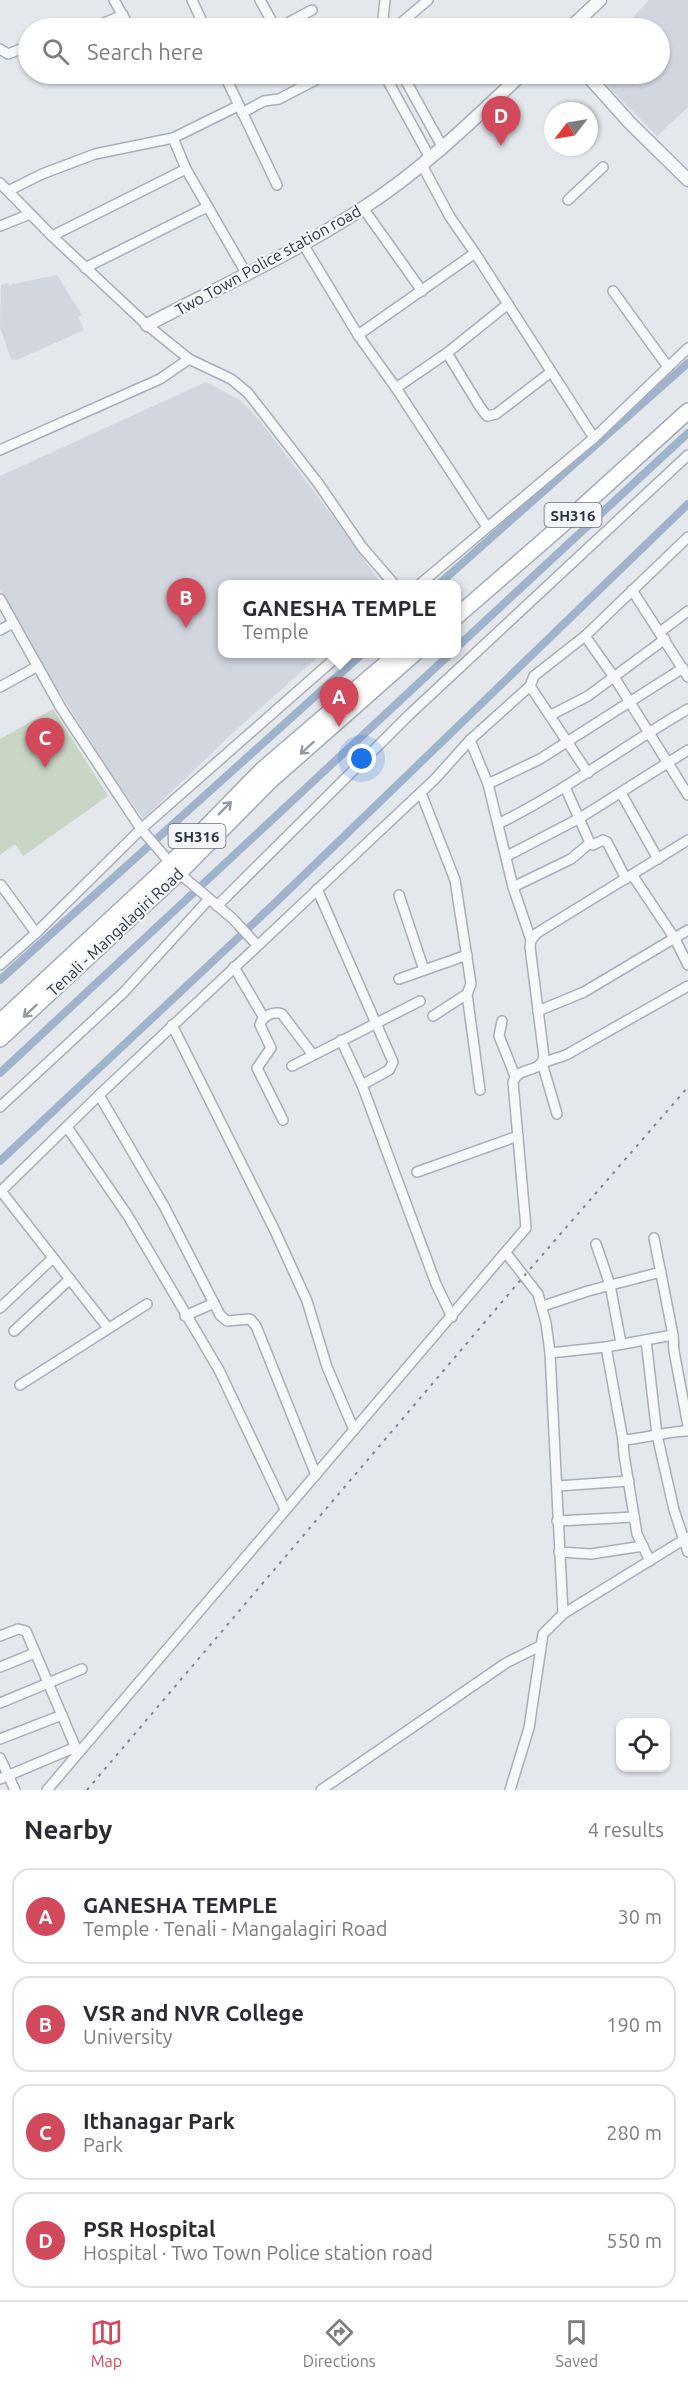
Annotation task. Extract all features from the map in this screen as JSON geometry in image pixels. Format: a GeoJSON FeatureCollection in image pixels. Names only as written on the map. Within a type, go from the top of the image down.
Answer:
{"type":"FeatureCollection","features":[{"type":"Feature","properties":{"kind":"main road","name":"SH316"},"geometry":{"type":"LineString","coordinates":[[461,600],[688,399]]}},
{"type":"Feature","properties":{"kind":"main road","name":"SH316"},"geometry":{"type":"LineString","coordinates":[[461,613],[688,411]]}},
{"type":"Feature","properties":{"kind":"main road","name":"Tenali - Mangalagiri Road"},"geometry":{"type":"LineString","coordinates":[[0,1022],[176,868],[262,770],[392,658]]}},
{"type":"Feature","properties":{"kind":"main road","name":"Tenali - Mangalagiri Road"},"geometry":{"type":"LineString","coordinates":[[0,1039],[176,868],[270,781],[409,658]]}},
{"type":"Feature","properties":{"kind":"street"},"geometry":{"type":"LineString","coordinates":[[114,0],[125,18]]}},
{"type":"Feature","properties":{"kind":"street"},"geometry":{"type":"LineString","coordinates":[[192,0],[200,18]]}},
{"type":"Feature","properties":{"kind":"street"},"geometry":{"type":"LineString","coordinates":[[260,0],[270,18]]}},
{"type":"Feature","properties":{"kind":"street"},"geometry":{"type":"LineString","coordinates":[[383,18],[385,0]]}},
{"type":"Feature","properties":{"kind":"street"},"geometry":{"type":"LineString","coordinates":[[407,18],[428,0]]}},
{"type":"Feature","properties":{"kind":"street"},"geometry":{"type":"LineString","coordinates":[[581,18],[600,0]]}},
{"type":"Feature","properties":{"kind":"street"},"geometry":{"type":"LineString","coordinates":[[298,18],[312,10]]}},
{"type":"Feature","properties":{"kind":"street"},"geometry":{"type":"LineString","coordinates":[[116,18],[123,15]]}},
{"type":"Feature","properties":{"kind":"street"},"geometry":{"type":"LineString","coordinates":[[0,49],[8,54],[18,50]]}},
{"type":"Feature","properties":{"kind":"street"},"geometry":{"type":"LineString","coordinates":[[228,84],[277,185]]}},
{"type":"Feature","properties":{"kind":"street"},"geometry":{"type":"LineString","coordinates":[[8,191],[42,174],[94,154],[173,138],[264,101],[279,99],[308,84]]}},
{"type":"Feature","properties":{"kind":"street"},"geometry":{"type":"LineString","coordinates":[[389,84],[450,217],[594,438]]}},
{"type":"Feature","properties":{"kind":"street"},"geometry":{"type":"LineString","coordinates":[[408,84],[443,148]]}},
{"type":"Feature","properties":{"kind":"street","name":"Two Town Police station road"},"geometry":{"type":"LineString","coordinates":[[147,325],[303,244],[363,208],[443,148],[511,84]]}},
{"type":"Feature","properties":{"kind":"street"},"geometry":{"type":"LineString","coordinates":[[595,84],[630,123],[688,180]]}},
{"type":"Feature","properties":{"kind":"street"},"geometry":{"type":"LineString","coordinates":[[173,138],[186,169],[246,273]]}},
{"type":"Feature","properties":{"kind":"street"},"geometry":{"type":"LineString","coordinates":[[568,200],[603,167]]}},
{"type":"Feature","properties":{"kind":"street"},"geometry":{"type":"LineString","coordinates":[[52,236],[186,169]]}},
{"type":"Feature","properties":{"kind":"street"},"geometry":{"type":"LineString","coordinates":[[0,183],[52,236],[147,325],[189,359],[231,379],[248,393],[318,483],[363,548],[390,580]]}},
{"type":"Feature","properties":{"kind":"street"},"geometry":{"type":"LineString","coordinates":[[86,268],[207,207]]}},
{"type":"Feature","properties":{"kind":"street"},"geometry":{"type":"LineString","coordinates":[[363,208],[422,291]]}},
{"type":"Feature","properties":{"kind":"street"},"geometry":{"type":"LineString","coordinates":[[0,226],[30,214]]}},
{"type":"Feature","properties":{"kind":"street"},"geometry":{"type":"LineString","coordinates":[[303,244],[358,335],[396,388],[487,527]]}},
{"type":"Feature","properties":{"kind":"street"},"geometry":{"type":"LineString","coordinates":[[358,335],[475,253]]}},
{"type":"Feature","properties":{"kind":"street"},"geometry":{"type":"LineString","coordinates":[[613,291],[668,367]]}},
{"type":"Feature","properties":{"kind":"street"},"geometry":{"type":"LineString","coordinates":[[396,388],[447,352],[508,304]]}},
{"type":"Feature","properties":{"kind":"street"},"geometry":{"type":"LineString","coordinates":[[426,580],[594,438],[688,348]]}},
{"type":"Feature","properties":{"kind":"street"},"geometry":{"type":"LineString","coordinates":[[447,352],[480,407],[488,416],[496,414],[551,372]]}},
{"type":"Feature","properties":{"kind":"street"},"geometry":{"type":"LineString","coordinates":[[0,450],[160,379],[189,359]]}},
{"type":"Feature","properties":{"kind":"street"},"geometry":{"type":"LineString","coordinates":[[0,1107],[123,993],[209,899],[688,455]]}},
{"type":"Feature","properties":{"kind":"street"},"geometry":{"type":"LineString","coordinates":[[108,1328],[1,1192],[172,1025],[421,793],[470,740],[530,686],[534,676],[585,636],[688,537]]}},
{"type":"Feature","properties":{"kind":"street"},"geometry":{"type":"LineString","coordinates":[[488,784],[540,759],[631,702],[686,673],[632,590]]}},
{"type":"Feature","properties":{"kind":"street"},"geometry":{"type":"LineString","coordinates":[[0,599],[61,708],[144,832],[176,868],[233,919],[257,945]]}},
{"type":"Feature","properties":{"kind":"street"},"geometry":{"type":"LineString","coordinates":[[551,715],[588,696],[614,677],[688,611]]}},
{"type":"Feature","properties":{"kind":"street"},"geometry":{"type":"LineString","coordinates":[[0,630],[13,623]]}},
{"type":"Feature","properties":{"kind":"street"},"geometry":{"type":"LineString","coordinates":[[585,636],[631,702],[688,795]]}},
{"type":"Feature","properties":{"kind":"street"},"geometry":{"type":"LineString","coordinates":[[0,965],[336,658]]}},
{"type":"Feature","properties":{"kind":"street"},"geometry":{"type":"LineString","coordinates":[[0,687],[38,666]]}},
{"type":"Feature","properties":{"kind":"street"},"geometry":{"type":"LineString","coordinates":[[530,686],[588,773]]}},
{"type":"Feature","properties":{"kind":"street"},"geometry":{"type":"LineString","coordinates":[[498,824],[588,773],[688,708]]}},
{"type":"Feature","properties":{"kind":"street"},"geometry":{"type":"LineString","coordinates":[[470,740],[488,784],[513,888],[531,940],[544,1057],[542,1063],[557,1113]]}},
{"type":"Feature","properties":{"kind":"street"},"geometry":{"type":"LineString","coordinates":[[507,856],[580,818],[688,750]]}},
{"type":"Feature","properties":{"kind":"street"},"geometry":{"type":"LineString","coordinates":[[565,787],[590,843]]}},
{"type":"Feature","properties":{"kind":"street"},"geometry":{"type":"LineString","coordinates":[[421,793],[455,880],[471,984],[467,994],[480,1090]]}},
{"type":"Feature","properties":{"kind":"street"},"geometry":{"type":"LineString","coordinates":[[621,793],[658,859]]}},
{"type":"Feature","properties":{"kind":"street"},"geometry":{"type":"LineString","coordinates":[[590,843],[593,845],[603,840],[607,842],[675,939],[688,965]]}},
{"type":"Feature","properties":{"kind":"street"},"geometry":{"type":"LineString","coordinates":[[531,940],[537,933],[688,840]]}},
{"type":"Feature","properties":{"kind":"street"},"geometry":{"type":"LineString","coordinates":[[513,888],[571,859],[590,843]]}},
{"type":"Feature","properties":{"kind":"street"},"geometry":{"type":"LineString","coordinates":[[1,885],[36,933]]}},
{"type":"Feature","properties":{"kind":"street"},"geometry":{"type":"LineString","coordinates":[[317,889],[393,1065],[389,1070],[362,1085]]}},
{"type":"Feature","properties":{"kind":"street"},"geometry":{"type":"LineString","coordinates":[[399,895],[424,970]]}},
{"type":"Feature","properties":{"kind":"street"},"geometry":{"type":"LineString","coordinates":[[538,1011],[584,992],[688,930]]}},
{"type":"Feature","properties":{"kind":"street"},"geometry":{"type":"LineString","coordinates":[[399,979],[467,955]]}},
{"type":"Feature","properties":{"kind":"street"},"geometry":{"type":"LineString","coordinates":[[234,967],[264,1018]]}},
{"type":"Feature","properties":{"kind":"street"},"geometry":{"type":"LineString","coordinates":[[515,1076],[566,1054],[688,986]]}},
{"type":"Feature","properties":{"kind":"street"},"geometry":{"type":"LineString","coordinates":[[433,1016],[467,994]]}},
{"type":"Feature","properties":{"kind":"street"},"geometry":{"type":"LineString","coordinates":[[292,1066],[420,1001]]}},
{"type":"Feature","properties":{"kind":"street"},"geometry":{"type":"LineString","coordinates":[[283,1120],[256,1068],[271,1048],[260,1025],[264,1018],[276,1012],[282,1014],[313,1055]]}},
{"type":"Feature","properties":{"kind":"street"},"geometry":{"type":"LineString","coordinates":[[47,1790],[77,1750],[452,1317],[526,1228],[513,1082],[515,1076],[499,1036],[502,1021]]}},
{"type":"Feature","properties":{"kind":"street"},"geometry":{"type":"LineString","coordinates":[[172,1025],[307,1300],[327,1367],[354,1430]]}},
{"type":"Feature","properties":{"kind":"street"},"geometry":{"type":"LineString","coordinates":[[341,1040],[362,1085],[436,1284],[452,1317]]}},
{"type":"Feature","properties":{"kind":"street"},"geometry":{"type":"LineString","coordinates":[[99,1095],[164,1206],[224,1320],[250,1319],[256,1326],[316,1475]]}},
{"type":"Feature","properties":{"kind":"street"},"geometry":{"type":"LineString","coordinates":[[67,1127],[128,1216],[222,1377],[285,1509]]}},
{"type":"Feature","properties":{"kind":"street"},"geometry":{"type":"LineString","coordinates":[[417,1172],[518,1136]]}},
{"type":"Feature","properties":{"kind":"street"},"geometry":{"type":"LineString","coordinates":[[654,1238],[688,1426]]}},
{"type":"Feature","properties":{"kind":"street"},"geometry":{"type":"LineString","coordinates":[[596,1244],[610,1285],[621,1343]]}},
{"type":"Feature","properties":{"kind":"street"},"geometry":{"type":"LineString","coordinates":[[506,1253],[538,1294],[543,1306],[550,1353],[563,1614]]}},
{"type":"Feature","properties":{"kind":"street"},"geometry":{"type":"LineString","coordinates":[[0,1308],[53,1258]]}},
{"type":"Feature","properties":{"kind":"street"},"geometry":{"type":"LineString","coordinates":[[543,1306],[661,1272]]}},
{"type":"Feature","properties":{"kind":"street"},"geometry":{"type":"LineString","coordinates":[[14,1331],[70,1280]]}},
{"type":"Feature","properties":{"kind":"street"},"geometry":{"type":"LineString","coordinates":[[185,1316],[214,1303]]}},
{"type":"Feature","properties":{"kind":"street"},"geometry":{"type":"LineString","coordinates":[[20,1385],[147,1304]]}},
{"type":"Feature","properties":{"kind":"street"},"geometry":{"type":"LineString","coordinates":[[550,1353],[606,1347],[673,1335]]}},
{"type":"Feature","properties":{"kind":"street"},"geometry":{"type":"LineString","coordinates":[[646,1340],[657,1436],[674,1510],[686,1538],[688,1552]]}},
{"type":"Feature","properties":{"kind":"street"},"geometry":{"type":"LineString","coordinates":[[606,1347],[637,1534],[650,1561]]}},
{"type":"Feature","properties":{"kind":"street"},"geometry":{"type":"LineString","coordinates":[[623,1440],[657,1436],[672,1431],[688,1431]]}},
{"type":"Feature","properties":{"kind":"street"},"geometry":{"type":"LineString","coordinates":[[558,1486],[629,1481]]}},
{"type":"Feature","properties":{"kind":"street"},"geometry":{"type":"LineString","coordinates":[[557,1521],[634,1517]]}},
{"type":"Feature","properties":{"kind":"street"},"geometry":{"type":"LineString","coordinates":[[510,1790],[529,1728],[543,1634],[563,1614],[686,1538]]}},
{"type":"Feature","properties":{"kind":"street"},"geometry":{"type":"LineString","coordinates":[[559,1552],[591,1554],[644,1546]]}},
{"type":"Feature","properties":{"kind":"street"},"geometry":{"type":"LineString","coordinates":[[0,1636],[24,1629],[77,1750]]}},
{"type":"Feature","properties":{"kind":"street"},"geometry":{"type":"LineString","coordinates":[[321,1790],[506,1663],[540,1646]]}},
{"type":"Feature","properties":{"kind":"street"},"geometry":{"type":"LineString","coordinates":[[0,1667],[35,1653]]}},
{"type":"Feature","properties":{"kind":"street"},"geometry":{"type":"LineString","coordinates":[[0,1703],[82,1669]]}},
{"type":"Feature","properties":{"kind":"street"},"geometry":{"type":"LineString","coordinates":[[0,1739],[62,1715]]}},
{"type":"Feature","properties":{"kind":"street"},"geometry":{"type":"LineString","coordinates":[[4,1777],[77,1750]]}},
{"type":"Feature","properties":{"kind":"street"},"geometry":{"type":"LineString","coordinates":[[0,1758],[4,1777],[15,1790]]}},
{"type":"Feature","properties":{"kind":"shaded area"},"geometry":{"type":"Polygon","coordinates":[[[649,0],[688,0],[688,107],[657,136],[606,84],[670,84],[670,18],[632,18],[649,0]]]}},
{"type":"Feature","properties":{"kind":"shaded area"},"geometry":{"type":"Polygon","coordinates":[[[57,275],[82,315],[78,317],[84,330],[17,360],[11,359],[0,327],[1,284],[9,283],[9,285],[57,275]]]}},
{"type":"Feature","properties":{"kind":"shaded area"},"geometry":{"type":"Polygon","coordinates":[[[206,382],[240,400],[261,422],[378,580],[218,580],[218,658],[317,658],[236,730],[143,819],[102,760],[40,661],[0,590],[0,476],[206,382]]]}},
{"type":"Feature","properties":{"kind":"green space"},"geometry":{"type":"Polygon","coordinates":[[[53,709],[108,796],[23,856],[15,844],[0,855],[0,739],[53,709]]]}},
{"type":"Feature","properties":{"kind":"waterway"},"geometry":{"type":"LineString","coordinates":[[444,580],[688,363]]}},
{"type":"Feature","properties":{"kind":"waterway"},"geometry":{"type":"LineString","coordinates":[[461,643],[688,433]]}},
{"type":"Feature","properties":{"kind":"waterway"},"geometry":{"type":"LineString","coordinates":[[0,1161],[274,904],[688,504]]}},
{"type":"Feature","properties":{"kind":"waterway"},"geometry":{"type":"LineString","coordinates":[[0,980],[358,658]]}},
{"type":"Feature","properties":{"kind":"waterway"},"geometry":{"type":"LineString","coordinates":[[0,1073],[446,658]]}},
{"type":"Feature","properties":{"kind":"railway"},"geometry":{"type":"LineString","coordinates":[[87,1790],[524,1276],[688,1087]]}},
{"type":"Feature","properties":{"kind":"place","name":"PSR Hospital"},"geometry":{"type":"Point","coordinates":[501,146]}},
{"type":"Feature","properties":{"kind":"place","name":"VSR and NVR College"},"geometry":{"type":"Point","coordinates":[186,628]}},
{"type":"Feature","properties":{"kind":"place","name":"GANESHA TEMPLE"},"geometry":{"type":"Point","coordinates":[339,727]}},
{"type":"Feature","properties":{"kind":"place","name":"Ithanagar Park"},"geometry":{"type":"Point","coordinates":[45,768]}}]}
